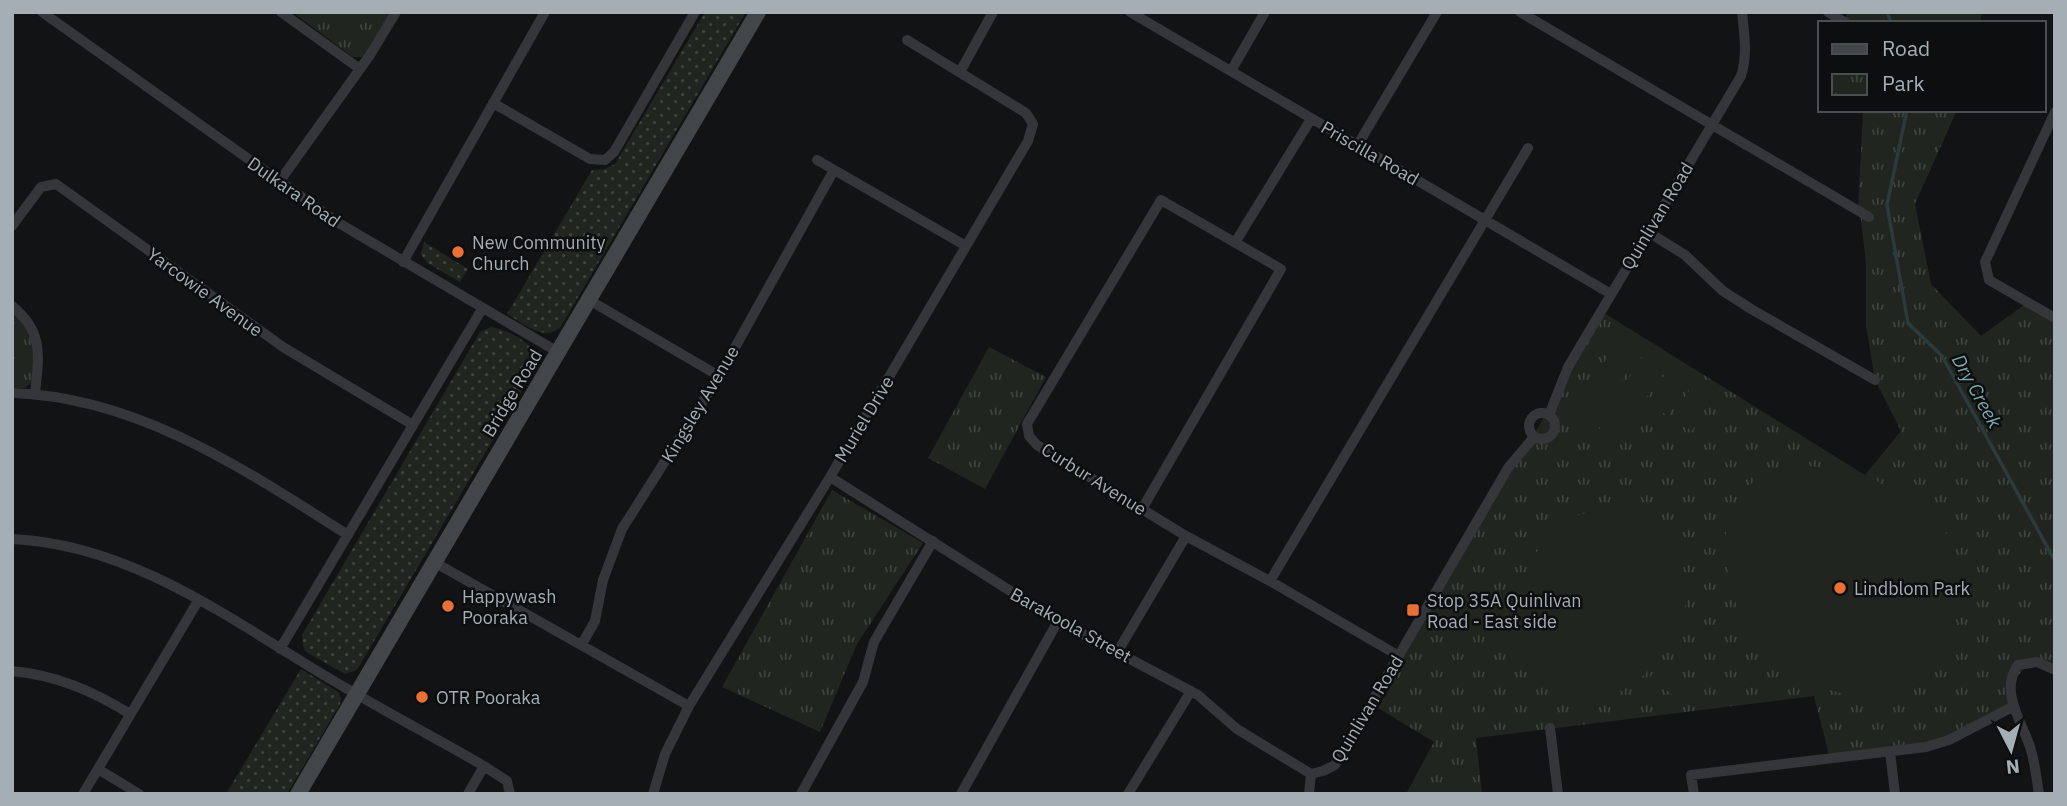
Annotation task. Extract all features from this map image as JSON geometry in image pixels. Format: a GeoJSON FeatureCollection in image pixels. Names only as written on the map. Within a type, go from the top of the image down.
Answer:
{"type":"FeatureCollection","features":[{"type":"Feature","properties":{"kind":"main road","name":"Bridge Road"},"geometry":{"type":"LineString","coordinates":[[298,794],[758,12]]}},
{"type":"Feature","properties":{"kind":"street","name":"Dulkara Road"},"geometry":{"type":"LineString","coordinates":[[42,12],[366,241],[558,352]]}},
{"type":"Feature","properties":{"kind":"street"},"geometry":{"type":"LineString","coordinates":[[281,12],[360,69]]}},
{"type":"Feature","properties":{"kind":"street"},"geometry":{"type":"LineString","coordinates":[[279,182],[360,69],[396,12]]}},
{"type":"Feature","properties":{"kind":"street"},"geometry":{"type":"LineString","coordinates":[[403,262],[545,12]]}},
{"type":"Feature","properties":{"kind":"street"},"geometry":{"type":"LineString","coordinates":[[493,103],[590,159],[605,160],[614,152],[695,12]]}},
{"type":"Feature","properties":{"kind":"street"},"geometry":{"type":"LineString","coordinates":[[960,72],[993,12]]}},
{"type":"Feature","properties":{"kind":"street","name":"Priscilla Road"},"geometry":{"type":"LineString","coordinates":[[1130,12],[1611,294]]}},
{"type":"Feature","properties":{"kind":"street"},"geometry":{"type":"LineString","coordinates":[[1231,71],[1265,12]]}},
{"type":"Feature","properties":{"kind":"street"},"geometry":{"type":"LineString","coordinates":[[1357,145],[1437,12]]}},
{"type":"Feature","properties":{"kind":"street"},"geometry":{"type":"LineString","coordinates":[[1520,12],[1869,217]]}},
{"type":"Feature","properties":{"kind":"street","name":"Quinlivan Road"},"geometry":{"type":"LineString","coordinates":[[1549,415],[1567,367],[1741,76],[1745,62],[1742,12]]}},
{"type":"Feature","properties":{"kind":"street","name":"Muriel Drive"},"geometry":{"type":"LineString","coordinates":[[653,794],[665,754],[689,706],[830,477],[1028,141],[1032,124],[1026,113],[906,40]]}},
{"type":"Feature","properties":{"kind":"street"},"geometry":{"type":"LineString","coordinates":[[2055,112],[1985,262],[1989,280],[2055,318]]}},
{"type":"Feature","properties":{"kind":"street"},"geometry":{"type":"LineString","coordinates":[[1142,509],[1281,269],[1236,241],[1311,119]]}},
{"type":"Feature","properties":{"kind":"street"},"geometry":{"type":"LineString","coordinates":[[1270,581],[1528,148]]}},
{"type":"Feature","properties":{"kind":"street"},"geometry":{"type":"LineString","coordinates":[[817,160],[966,246]]}},
{"type":"Feature","properties":{"kind":"street","name":"Kingsley Avenue"},"geometry":{"type":"LineString","coordinates":[[582,644],[594,621],[603,580],[622,529],[719,376],[834,170]]}},
{"type":"Feature","properties":{"kind":"street","name":"Yarcowie Avenue"},"geometry":{"type":"LineString","coordinates":[[12,226],[37,191],[46,185],[56,184],[283,347],[413,425]]}},
{"type":"Feature","properties":{"kind":"street","name":"Curbur Avenue"},"geometry":{"type":"LineString","coordinates":[[1236,241],[1161,200],[1027,424],[1029,436],[1037,445],[1186,536],[1399,656]]}},
{"type":"Feature","properties":{"kind":"street"},"geometry":{"type":"LineString","coordinates":[[1648,232],[1685,255],[1732,297],[1875,380]]}},
{"type":"Feature","properties":{"kind":"street"},"geometry":{"type":"LineString","coordinates":[[589,300],[719,376]]}},
{"type":"Feature","properties":{"kind":"street"},"geometry":{"type":"LineString","coordinates":[[12,306],[29,322],[37,342],[35,393]]}},
{"type":"Feature","properties":{"kind":"street"},"geometry":{"type":"LineString","coordinates":[[280,649],[482,309]]}},
{"type":"Feature","properties":{"kind":"street"},"geometry":{"type":"LineString","coordinates":[[12,393],[35,393],[93,403],[155,424],[198,445],[348,535]]}},
{"type":"Feature","properties":{"kind":"street"},"geometry":{"type":"LineString","coordinates":[[1542,413],[1549,415],[1555,424],[1552,434],[1545,439],[1534,437],[1529,429],[1532,417],[1542,413]]}},
{"type":"Feature","properties":{"kind":"street","name":"Quinlivan Road"},"geometry":{"type":"LineString","coordinates":[[1309,794],[1311,774],[1335,765],[1508,468],[1534,437]]}},
{"type":"Feature","properties":{"kind":"street","name":"Barakoola Street"},"geometry":{"type":"LineString","coordinates":[[830,477],[1059,621],[1191,691],[1237,729],[1311,774]]}},
{"type":"Feature","properties":{"kind":"street"},"geometry":{"type":"LineString","coordinates":[[1118,651],[1186,536]]}},
{"type":"Feature","properties":{"kind":"street"},"geometry":{"type":"LineString","coordinates":[[12,539],[49,543],[101,555],[153,575],[484,766],[507,781],[510,794]]}},
{"type":"Feature","properties":{"kind":"street"},"geometry":{"type":"LineString","coordinates":[[801,794],[863,682],[874,642],[933,541]]}},
{"type":"Feature","properties":{"kind":"street"},"geometry":{"type":"LineString","coordinates":[[434,562],[689,706]]}},
{"type":"Feature","properties":{"kind":"street"},"geometry":{"type":"LineString","coordinates":[[83,794],[198,601]]}},
{"type":"Feature","properties":{"kind":"street"},"geometry":{"type":"LineString","coordinates":[[961,794],[1059,621]]}},
{"type":"Feature","properties":{"kind":"street"},"geometry":{"type":"LineString","coordinates":[[2039,794],[2029,743],[2019,724],[2011,685],[2013,672],[2018,665],[2037,662],[2055,670]]}},
{"type":"Feature","properties":{"kind":"street"},"geometry":{"type":"LineString","coordinates":[[12,671],[61,680],[90,691],[131,714]]}},
{"type":"Feature","properties":{"kind":"street"},"geometry":{"type":"LineString","coordinates":[[1128,794],[1191,691]]}},
{"type":"Feature","properties":{"kind":"street"},"geometry":{"type":"LineString","coordinates":[[1694,794],[1691,775],[1926,747],[1949,740],[2014,706]]}},
{"type":"Feature","properties":{"kind":"street"},"geometry":{"type":"LineString","coordinates":[[1550,728],[1558,794]]}},
{"type":"Feature","properties":{"kind":"street"},"geometry":{"type":"LineString","coordinates":[[1890,752],[1895,794]]}},
{"type":"Feature","properties":{"kind":"street"},"geometry":{"type":"LineString","coordinates":[[468,794],[484,766]]}},
{"type":"Feature","properties":{"kind":"street"},"geometry":{"type":"LineString","coordinates":[[98,769],[139,794]]}},
{"type":"Feature","properties":{"kind":"green space"},"geometry":{"type":"Polygon","coordinates":[[[292,12],[392,12],[369,52],[362,57],[353,57],[292,12]]]}},
{"type":"Feature","properties":{"kind":"green space"},"geometry":{"type":"Polygon","coordinates":[[[705,12],[746,12],[560,328],[547,333],[526,326],[507,314],[592,170],[605,169],[615,164],[705,12]]]}},
{"type":"Feature","properties":{"kind":"green space"},"geometry":{"type":"Polygon","coordinates":[[[1846,12],[1982,12],[1980,21],[1847,21],[1846,12]]]}},
{"type":"Feature","properties":{"kind":"green space"},"geometry":{"type":"Polygon","coordinates":[[[1863,112],[1956,112],[1915,204],[1931,284],[1981,336],[2027,303],[2055,318],[2055,670],[2029,662],[2011,685],[2014,706],[1926,747],[1830,759],[1814,696],[1476,738],[1482,794],[1406,794],[1434,742],[1378,708],[1405,660],[1399,656],[1546,414],[1601,311],[1865,475],[1901,431],[1875,380],[1866,326],[1866,262],[1858,210],[1863,112]]]}},
{"type":"Feature","properties":{"kind":"green space"},"geometry":{"type":"Polygon","coordinates":[[[424,242],[468,269],[460,282],[427,263],[421,254],[424,242]]]}},
{"type":"Feature","properties":{"kind":"green space"},"geometry":{"type":"Polygon","coordinates":[[[12,310],[26,326],[33,342],[33,381],[25,388],[12,388],[12,310]]]}},
{"type":"Feature","properties":{"kind":"green space"},"geometry":{"type":"Polygon","coordinates":[[[491,327],[506,331],[529,347],[535,353],[536,367],[357,670],[345,674],[306,652],[302,635],[480,332],[491,327]]]}},
{"type":"Feature","properties":{"kind":"green space"},"geometry":{"type":"Polygon","coordinates":[[[1623,332],[1643,345],[1619,385],[1598,372],[1623,332]]]}},
{"type":"Feature","properties":{"kind":"green space"},"geometry":{"type":"Polygon","coordinates":[[[989,347],[1046,377],[985,489],[928,458],[989,347]]]}},
{"type":"Feature","properties":{"kind":"green space"},"geometry":{"type":"Polygon","coordinates":[[[1648,347],[1669,359],[1644,401],[1623,388],[1648,347]]]}},
{"type":"Feature","properties":{"kind":"green space"},"geometry":{"type":"Polygon","coordinates":[[[1672,362],[1693,374],[1668,416],[1648,403],[1672,362]]]}},
{"type":"Feature","properties":{"kind":"green space"},"geometry":{"type":"Polygon","coordinates":[[[1698,376],[1717,388],[1692,431],[1672,418],[1698,376]]]}},
{"type":"Feature","properties":{"kind":"green space"},"geometry":{"type":"Polygon","coordinates":[[[1595,379],[1615,391],[1590,433],[1570,421],[1595,379]]]}},
{"type":"Feature","properties":{"kind":"green space"},"geometry":{"type":"Polygon","coordinates":[[[1621,394],[1641,406],[1616,448],[1595,436],[1621,394]]]}},
{"type":"Feature","properties":{"kind":"green space","name":"Lindblom Park"},"geometry":{"type":"Polygon","coordinates":[[[1811,466],[1852,477],[1866,475],[1920,506],[1945,531],[1961,570],[1948,581],[1950,639],[1940,660],[1925,680],[1913,689],[1880,698],[1861,697],[1843,694],[1807,681],[1768,654],[1752,634],[1739,610],[1730,585],[1726,548],[1726,532],[1733,509],[1747,488],[1764,475],[1785,468],[1811,466]]]}},
{"type":"Feature","properties":{"kind":"green space"},"geometry":{"type":"Polygon","coordinates":[[[832,490],[923,543],[857,644],[820,732],[722,687],[832,490]]]}},
{"type":"Feature","properties":{"kind":"green space"},"geometry":{"type":"Polygon","coordinates":[[[1615,511],[1640,517],[1655,526],[1672,545],[1685,572],[1687,585],[1684,610],[1665,649],[1641,678],[1612,695],[1596,699],[1579,698],[1544,684],[1526,667],[1516,646],[1513,623],[1516,599],[1536,554],[1551,535],[1568,520],[1579,515],[1615,511]]]}},
{"type":"Feature","properties":{"kind":"green space"},"geometry":{"type":"Polygon","coordinates":[[[1662,662],[1692,687],[1680,701],[1650,677],[1662,662]]]}},
{"type":"Feature","properties":{"kind":"green space"},"geometry":{"type":"Polygon","coordinates":[[[301,669],[338,692],[341,698],[287,794],[226,794],[301,669]]]}},
{"type":"Feature","properties":{"kind":"waterway","name":"Dry Creek"},"geometry":{"type":"LineString","coordinates":[[1887,12],[1890,21]]}},
{"type":"Feature","properties":{"kind":"waterway","name":"Dry Creek"},"geometry":{"type":"LineString","coordinates":[[1907,112],[1887,205],[1908,323],[1942,356],[2055,561]]}},
{"type":"Feature","properties":{"kind":"place","name":"New Community Church"},"geometry":{"type":"Point","coordinates":[458,252]}},
{"type":"Feature","properties":{"kind":"place","name":"Lindblom Park"},"geometry":{"type":"Point","coordinates":[1840,588]}},
{"type":"Feature","properties":{"kind":"place","name":"Happywash Pooraka"},"geometry":{"type":"Point","coordinates":[448,606]}},
{"type":"Feature","properties":{"kind":"place","name":"Stop 35A Quinlivan Road - East side"},"geometry":{"type":"Point","coordinates":[1413,610]}},
{"type":"Feature","properties":{"kind":"place","name":"OTR Pooraka"},"geometry":{"type":"Point","coordinates":[422,697]}}]}
